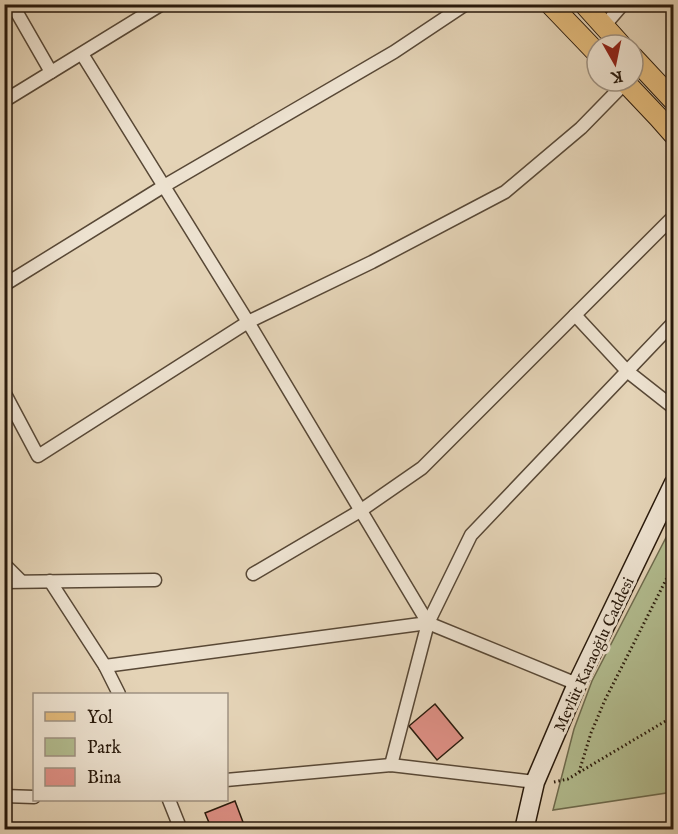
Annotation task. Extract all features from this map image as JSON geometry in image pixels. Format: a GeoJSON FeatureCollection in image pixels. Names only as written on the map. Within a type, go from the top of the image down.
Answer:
{"type":"FeatureCollection","features":[{"type":"Feature","properties":{"kind":"main road"},"geometry":{"type":"LineString","coordinates":[[550,4],[585,40]]}},
{"type":"Feature","properties":{"kind":"main road"},"geometry":{"type":"LineString","coordinates":[[584,4],[610,33]]}},
{"type":"Feature","properties":{"kind":"main road"},"geometry":{"type":"LineString","coordinates":[[645,70],[674,101]]}},
{"type":"Feature","properties":{"kind":"main road"},"geometry":{"type":"LineString","coordinates":[[635,93],[674,135]]}},
{"type":"Feature","properties":{"kind":"main road","name":"Mevlüt Karaoğlu Caddesi"},"geometry":{"type":"LineString","coordinates":[[524,830],[535,782],[577,684],[674,483]]}},
{"type":"Feature","properties":{"kind":"street"},"geometry":{"type":"LineString","coordinates":[[12,4],[51,72]]}},
{"type":"Feature","properties":{"kind":"street"},"geometry":{"type":"LineString","coordinates":[[4,101],[162,4]]}},
{"type":"Feature","properties":{"kind":"street"},"geometry":{"type":"LineString","coordinates":[[4,285],[164,186],[394,52],[466,4]]}},
{"type":"Feature","properties":{"kind":"street"},"geometry":{"type":"LineString","coordinates":[[604,26],[623,4]]}},
{"type":"Feature","properties":{"kind":"street"},"geometry":{"type":"LineString","coordinates":[[82,54],[248,322],[428,623]]}},
{"type":"Feature","properties":{"kind":"street"},"geometry":{"type":"LineString","coordinates":[[4,392],[38,456],[248,322],[372,262],[505,192],[581,128],[614,93]]}},
{"type":"Feature","properties":{"kind":"street"},"geometry":{"type":"LineString","coordinates":[[254,574],[360,511],[422,468],[674,216]]}},
{"type":"Feature","properties":{"kind":"street"},"geometry":{"type":"LineString","coordinates":[[575,315],[627,372],[674,408]]}},
{"type":"Feature","properties":{"kind":"street"},"geometry":{"type":"LineString","coordinates":[[391,765],[428,623],[471,535],[674,322]]}},
{"type":"Feature","properties":{"kind":"street"},"geometry":{"type":"LineString","coordinates":[[4,564],[21,581]]}},
{"type":"Feature","properties":{"kind":"street"},"geometry":{"type":"LineString","coordinates":[[50,580],[105,666],[118,693]]}},
{"type":"Feature","properties":{"kind":"street"},"geometry":{"type":"LineString","coordinates":[[4,582],[155,580]]}},
{"type":"Feature","properties":{"kind":"street"},"geometry":{"type":"LineString","coordinates":[[105,666],[428,623],[577,684]]}},
{"type":"Feature","properties":{"kind":"street"},"geometry":{"type":"LineString","coordinates":[[228,780],[391,765],[535,782]]}},
{"type":"Feature","properties":{"kind":"street"},"geometry":{"type":"LineString","coordinates":[[4,796],[33,797]]}},
{"type":"Feature","properties":{"kind":"street"},"geometry":{"type":"LineString","coordinates":[[169,801],[181,830]]}},
{"type":"Feature","properties":{"kind":"path"},"geometry":{"type":"LineString","coordinates":[[579,772],[591,733],[605,700],[674,564]]}},
{"type":"Feature","properties":{"kind":"path"},"geometry":{"type":"LineString","coordinates":[[535,782],[544,784],[568,779],[674,716]]}},
{"type":"Feature","properties":{"kind":"green space"},"geometry":{"type":"Polygon","coordinates":[[[673,524],[673,792],[553,810],[574,729],[592,681],[673,524]]]}},
{"type":"Feature","properties":{"kind":"building"},"geometry":{"type":"Polygon","coordinates":[[[435,704],[463,738],[437,760],[409,726],[435,704]]]}},
{"type":"Feature","properties":{"kind":"building"},"geometry":{"type":"Polygon","coordinates":[[[235,801],[246,830],[212,830],[205,813],[235,801]]]}}]}
